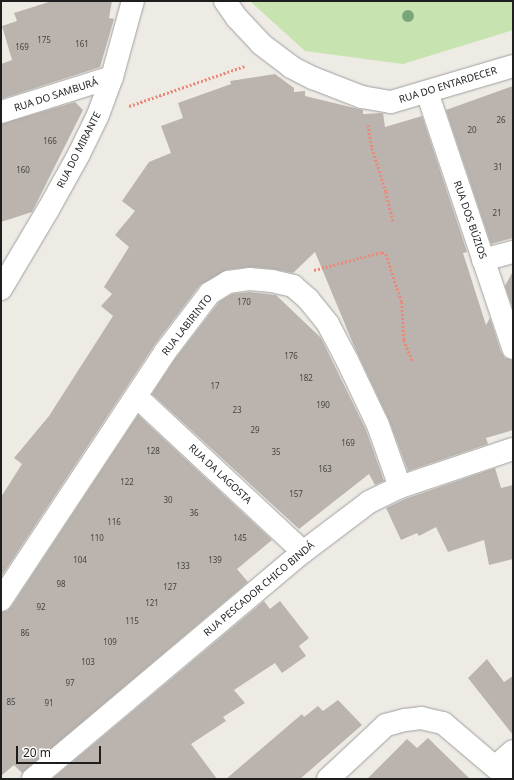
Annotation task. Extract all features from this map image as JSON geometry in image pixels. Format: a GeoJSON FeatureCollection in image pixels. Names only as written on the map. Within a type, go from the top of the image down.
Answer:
{"type":"FeatureCollection","features":[{"type":"Feature","properties":{"kind":"street","name":"RUA DO MIRANTE"},"geometry":{"type":"LineString","coordinates":[[1,289],[64,182],[97,117],[112,77],[133,1]]}},
{"type":"Feature","properties":{"kind":"street","name":"RUA DO ENTARDECER"},"geometry":{"type":"LineString","coordinates":[[225,1],[237,18],[261,44],[283,61],[313,78],[362,97],[391,102],[513,66]]}},
{"type":"Feature","properties":{"kind":"street","name":"RUA DO SAMBURÁ"},"geometry":{"type":"LineString","coordinates":[[1,112],[112,77]]}},
{"type":"Feature","properties":{"kind":"street","name":"RUA DOS BÚZIOS"},"geometry":{"type":"LineString","coordinates":[[427,92],[513,348]]}},
{"type":"Feature","properties":{"kind":"street"},"geometry":{"type":"LineString","coordinates":[[484,260],[513,252]]}},
{"type":"Feature","properties":{"kind":"street","name":"RUA LABIRINTO"},"geometry":{"type":"LineString","coordinates":[[1,600],[137,397],[165,352],[210,293],[228,282],[249,279],[272,281],[293,286],[308,299],[328,324],[378,425],[400,487]]}},
{"type":"Feature","properties":{"kind":"street","name":"RUA DA LAGOSTA"},"geometry":{"type":"LineString","coordinates":[[137,397],[303,552]]}},
{"type":"Feature","properties":{"kind":"street","name":"RUA PESCADOR CHICO BINDÁ"},"geometry":{"type":"LineString","coordinates":[[33,779],[303,552],[369,502],[400,487],[513,449]]}},
{"type":"Feature","properties":{"kind":"street"},"geometry":{"type":"LineString","coordinates":[[328,779],[386,725],[405,720],[421,718],[443,723],[502,773],[513,751]]}},
{"type":"Feature","properties":{"kind":"path"},"geometry":{"type":"LineString","coordinates":[[97,117],[257,62],[283,61]]}},
{"type":"Feature","properties":{"kind":"path"},"geometry":{"type":"LineString","coordinates":[[362,97],[372,148],[386,192],[393,221]]}},
{"type":"Feature","properties":{"kind":"path"},"geometry":{"type":"LineString","coordinates":[[293,286],[317,268],[382,252],[386,254],[402,302],[404,340],[412,360]]}},
{"type":"Feature","properties":{"kind":"green space"},"geometry":{"type":"Polygon","coordinates":[[[250,1],[513,1],[513,30],[403,64],[305,51],[250,1]]]}},
{"type":"Feature","properties":{"kind":"building"},"geometry":{"type":"Polygon","coordinates":[[[52,1],[112,1],[109,18],[114,19],[100,67],[1,99],[1,64],[12,60],[2,26],[17,21],[14,13],[52,1]]]}},
{"type":"Feature","properties":{"kind":"building"},"geometry":{"type":"Polygon","coordinates":[[[275,74],[294,88],[294,92],[305,91],[305,96],[363,110],[363,114],[383,113],[385,127],[422,116],[467,252],[463,253],[486,325],[490,318],[501,352],[505,358],[513,360],[513,430],[486,438],[488,444],[408,471],[389,420],[354,346],[315,252],[293,273],[250,267],[226,270],[200,285],[155,344],[1,577],[1,497],[22,464],[14,458],[49,416],[113,316],[101,306],[112,294],[104,287],[129,247],[115,235],[135,211],[122,201],[149,162],[171,153],[161,126],[183,118],[178,103],[231,84],[230,81],[275,74]]]}},
{"type":"Feature","properties":{"kind":"building"},"geometry":{"type":"Polygon","coordinates":[[[513,86],[513,238],[491,244],[446,110],[513,86]]]}},
{"type":"Feature","properties":{"kind":"building"},"geometry":{"type":"Polygon","coordinates":[[[75,102],[83,110],[32,212],[1,222],[1,124],[75,102]]]}},
{"type":"Feature","properties":{"kind":"building"},"geometry":{"type":"Polygon","coordinates":[[[513,271],[513,309],[505,286],[513,271]]]}},
{"type":"Feature","properties":{"kind":"building"},"geometry":{"type":"Polygon","coordinates":[[[249,292],[276,295],[321,338],[366,430],[384,481],[375,485],[369,474],[299,529],[152,394],[175,359],[219,302],[232,294],[249,292]]]}},
{"type":"Feature","properties":{"kind":"building"},"geometry":{"type":"Polygon","coordinates":[[[138,415],[272,540],[237,569],[248,582],[22,773],[14,765],[1,776],[1,612],[7,611],[11,607],[138,415]]]}},
{"type":"Feature","properties":{"kind":"building"},"geometry":{"type":"Polygon","coordinates":[[[495,468],[501,488],[513,485],[513,559],[489,565],[484,540],[448,552],[436,527],[419,536],[417,533],[401,540],[386,508],[405,499],[495,468]]]}},
{"type":"Feature","properties":{"kind":"building"},"geometry":{"type":"Polygon","coordinates":[[[264,601],[270,609],[280,601],[309,638],[299,646],[306,656],[282,673],[275,663],[234,690],[245,703],[223,717],[226,721],[191,744],[217,779],[52,779],[264,601]]]}},
{"type":"Feature","properties":{"kind":"building"},"geometry":{"type":"Polygon","coordinates":[[[487,659],[504,682],[513,676],[513,735],[468,678],[487,659]]]}},
{"type":"Feature","properties":{"kind":"building"},"geometry":{"type":"Polygon","coordinates":[[[338,700],[362,725],[300,779],[226,779],[302,714],[304,717],[318,706],[323,711],[338,700]]]}},
{"type":"Feature","properties":{"kind":"building"},"geometry":{"type":"Polygon","coordinates":[[[428,738],[470,779],[367,779],[407,739],[417,748],[428,738]]]}}]}
